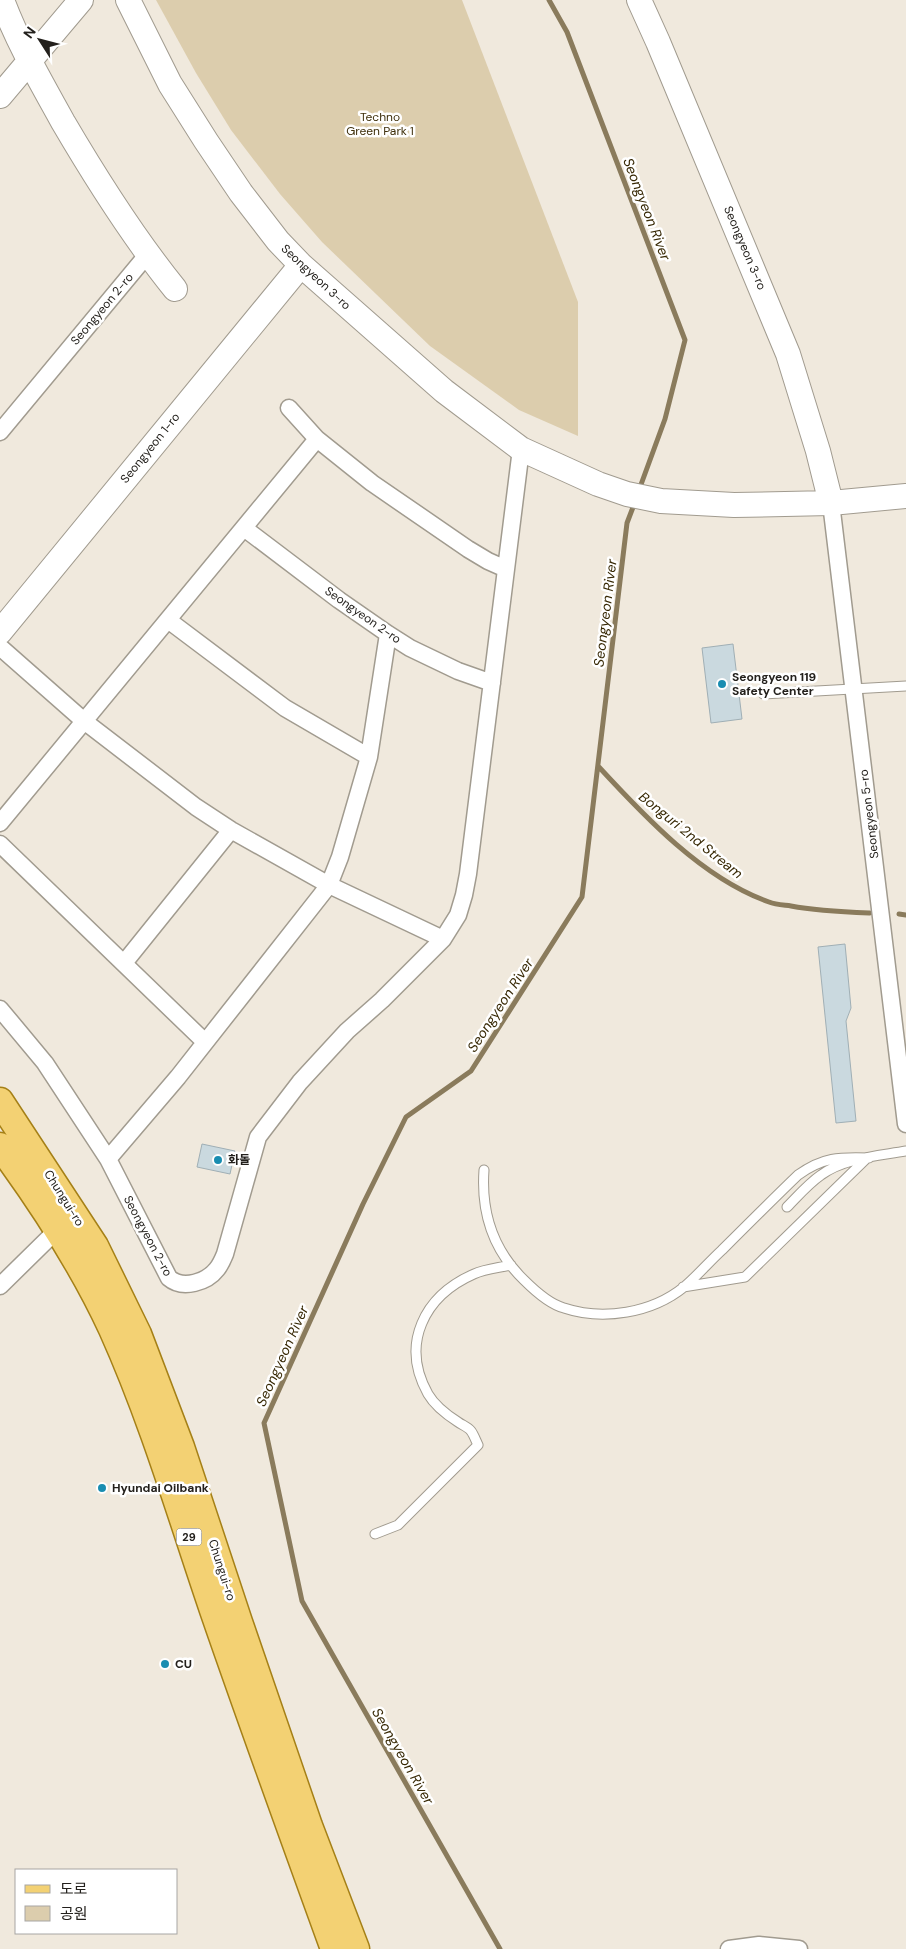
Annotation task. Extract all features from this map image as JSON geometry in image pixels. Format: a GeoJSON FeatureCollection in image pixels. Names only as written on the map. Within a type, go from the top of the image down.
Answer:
{"type":"FeatureCollection","features":[{"type":"Feature","properties":{"kind":"main road","name":"Chungui-ro"},"geometry":{"type":"LineString","coordinates":[[0,1101],[95,1246],[138,1334],[181,1447],[309,1826],[356,1949]]}},
{"type":"Feature","properties":{"kind":"main road","name":"Chungui-ro"},"geometry":{"type":"LineString","coordinates":[[0,1146],[32,1190],[57,1230],[82,1271],[112,1329],[156,1440],[214,1611],[334,1949]]}},
{"type":"Feature","properties":{"kind":"street"},"geometry":{"type":"LineString","coordinates":[[2,0],[29,61],[91,170],[147,255],[175,289]]}},
{"type":"Feature","properties":{"kind":"street"},"geometry":{"type":"LineString","coordinates":[[0,96],[80,0]]}},
{"type":"Feature","properties":{"kind":"street","name":"Seongyeon 3-ro"},"geometry":{"type":"LineString","coordinates":[[128,0],[170,84],[206,141],[255,212],[278,241],[301,265],[444,391],[484,422],[522,449],[584,479],[643,498],[704,504],[831,503],[818,451],[788,354],[639,0]]}},
{"type":"Feature","properties":{"kind":"street","name":"Seongyeon 2-ro"},"geometry":{"type":"LineString","coordinates":[[0,432],[147,255]]}},
{"type":"Feature","properties":{"kind":"street","name":"Seongyeon 1-ro"},"geometry":{"type":"LineString","coordinates":[[0,632],[301,265]]}},
{"type":"Feature","properties":{"kind":"street"},"geometry":{"type":"LineString","coordinates":[[289,408],[317,439],[372,483],[468,549],[506,569]]}},
{"type":"Feature","properties":{"kind":"street"},"geometry":{"type":"LineString","coordinates":[[0,823],[317,439]]}},
{"type":"Feature","properties":{"kind":"street","name":"Seongyeon 2-ro"},"geometry":{"type":"LineString","coordinates":[[0,1009],[45,1063],[108,1159],[144,1227],[163,1268],[170,1278],[174,1282],[186,1284],[207,1277],[217,1269],[225,1254],[258,1137],[300,1082],[347,1031],[382,1000],[443,939],[458,915],[464,895],[522,449]]}},
{"type":"Feature","properties":{"kind":"street"},"geometry":{"type":"LineString","coordinates":[[831,503],[906,496]]}},
{"type":"Feature","properties":{"kind":"street","name":"Seongyeon 5-ro"},"geometry":{"type":"LineString","coordinates":[[831,503],[906,1124]]}},
{"type":"Feature","properties":{"kind":"street","name":"Seongyeon 2-ro"},"geometry":{"type":"LineString","coordinates":[[244,528],[339,600],[410,648],[458,671],[492,683]]}},
{"type":"Feature","properties":{"kind":"street"},"geometry":{"type":"LineString","coordinates":[[168,620],[285,708],[369,757]]}},
{"type":"Feature","properties":{"kind":"street"},"geometry":{"type":"LineString","coordinates":[[108,1159],[178,1077],[329,885],[340,858],[369,757],[388,634]]}},
{"type":"Feature","properties":{"kind":"street"},"geometry":{"type":"LineString","coordinates":[[0,647],[84,722],[196,807],[231,830],[329,885],[443,939]]}},
{"type":"Feature","properties":{"kind":"street"},"geometry":{"type":"LineString","coordinates":[[124,963],[231,830]]}},
{"type":"Feature","properties":{"kind":"street"},"geometry":{"type":"LineString","coordinates":[[0,844],[205,1042]]}},
{"type":"Feature","properties":{"kind":"street"},"geometry":{"type":"LineString","coordinates":[[0,1286],[57,1230]]}},
{"type":"Feature","properties":{"kind":"street"},"geometry":{"type":"LineString","coordinates":[[729,1949],[759,1945],[799,1949]]}},
{"type":"Feature","properties":{"kind":"lane"},"geometry":{"type":"LineString","coordinates":[[763,694],[906,686]]}},
{"type":"Feature","properties":{"kind":"lane"},"geometry":{"type":"LineString","coordinates":[[787,1207],[821,1174],[847,1163],[906,1151]]}},
{"type":"Feature","properties":{"kind":"lane"},"geometry":{"type":"LineString","coordinates":[[484,1170],[483,1191],[485,1211],[492,1234],[511,1266],[531,1287],[563,1308],[579,1312],[617,1314],[654,1304],[683,1288],[805,1170],[828,1159],[844,1157],[868,1158]]}},
{"type":"Feature","properties":{"kind":"lane"},"geometry":{"type":"LineString","coordinates":[[683,1288],[745,1277],[868,1158]]}},
{"type":"Feature","properties":{"kind":"lane"},"geometry":{"type":"LineString","coordinates":[[375,1534],[398,1525],[478,1445],[471,1430],[446,1414],[428,1394],[422,1380],[416,1349],[416,1335],[422,1321],[439,1298],[461,1281],[483,1271],[511,1266]]}},
{"type":"Feature","properties":{"kind":"green space","name":"Techno Green Park 1"},"geometry":{"type":"Polygon","coordinates":[[[156,0],[462,0],[578,302],[578,436],[519,410],[430,346],[322,242],[280,194],[231,130],[196,73],[156,0]]]}},
{"type":"Feature","properties":{"kind":"building","name":"Seongyeon 119 Safety Center"},"geometry":{"type":"Polygon","coordinates":[[[733,644],[742,719],[711,723],[702,648],[733,644]]]}},
{"type":"Feature","properties":{"kind":"building"},"geometry":{"type":"Polygon","coordinates":[[[845,944],[851,1008],[846,1021],[856,1121],[836,1123],[818,947],[845,944]]]}},
{"type":"Feature","properties":{"kind":"building"},"geometry":{"type":"Polygon","coordinates":[[[202,1144],[235,1151],[230,1174],[197,1167],[202,1144]]]}},
{"type":"Feature","properties":{"kind":"waterway","name":"Seongyeon River"},"geometry":{"type":"LineString","coordinates":[[549,0],[567,32],[685,340],[665,419],[639,490]]}},
{"type":"Feature","properties":{"kind":"waterway","name":"Seongyeon River"},"geometry":{"type":"LineString","coordinates":[[500,1949],[302,1601],[264,1423],[363,1204],[406,1117],[471,1071],[582,897],[627,523],[635,502]]}},
{"type":"Feature","properties":{"kind":"waterway","name":"Bonguri 2nd Stream"},"geometry":{"type":"LineString","coordinates":[[598,766],[676,844],[698,862],[745,892],[777,904],[821,910],[870,913]]}},
{"type":"Feature","properties":{"kind":"waterway","name":"Bonguri 2nd Stream"},"geometry":{"type":"LineString","coordinates":[[899,914],[906,915]]}},
{"type":"Feature","properties":{"kind":"place","name":"Seongyeon 119 Safety Center"},"geometry":{"type":"Point","coordinates":[722,684]}},
{"type":"Feature","properties":{"kind":"place","name":"화돌"},"geometry":{"type":"Point","coordinates":[218,1160]}},
{"type":"Feature","properties":{"kind":"place","name":"Hyundai Oilbank"},"geometry":{"type":"Point","coordinates":[102,1488]}},
{"type":"Feature","properties":{"kind":"place","name":"CU"},"geometry":{"type":"Point","coordinates":[165,1664]}}]}
